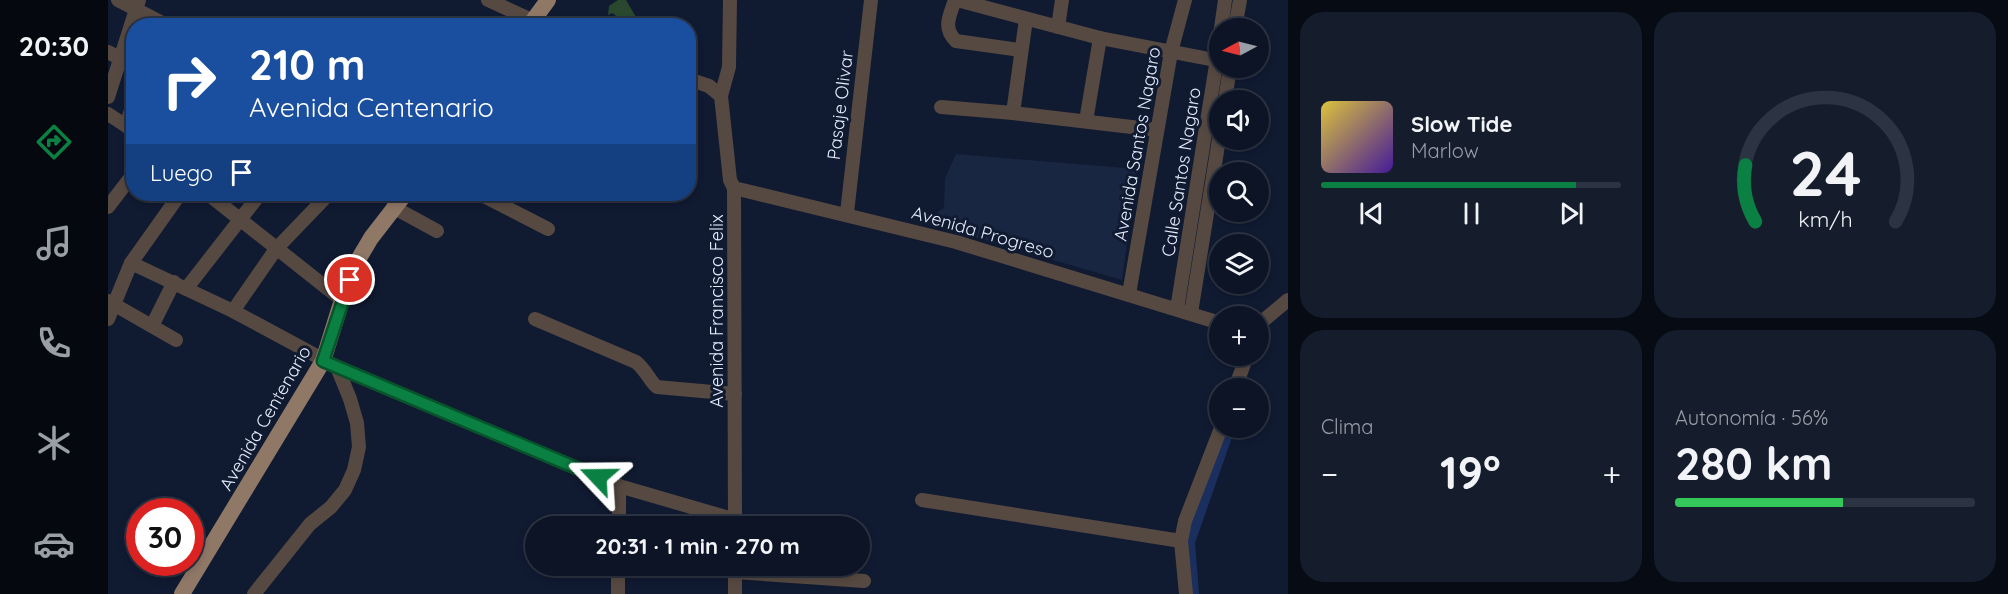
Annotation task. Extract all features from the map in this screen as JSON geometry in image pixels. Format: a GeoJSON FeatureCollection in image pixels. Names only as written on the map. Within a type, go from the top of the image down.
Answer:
{"type":"FeatureCollection","features":[{"type":"Feature","properties":{"kind":"main road"},"geometry":{"type":"LineString","coordinates":[[539,18],[548,0]]}},
{"type":"Feature","properties":{"kind":"main road","name":"Avenida Centenario"},"geometry":{"type":"LineString","coordinates":[[182,594],[330,364],[342,300],[362,253],[399,201]]}},
{"type":"Feature","properties":{"kind":"street"},"geometry":{"type":"LineString","coordinates":[[118,0],[137,4],[156,18]]}},
{"type":"Feature","properties":{"kind":"street"},"geometry":{"type":"LineString","coordinates":[[488,0],[524,18]]}},
{"type":"Feature","properties":{"kind":"street"},"geometry":{"type":"LineString","coordinates":[[696,82],[709,86],[721,96],[729,67],[730,0]]}},
{"type":"Feature","properties":{"kind":"street","name":"Pasaje Olivar"},"geometry":{"type":"LineString","coordinates":[[847,213],[871,0]]}},
{"type":"Feature","properties":{"kind":"street"},"geometry":{"type":"LineString","coordinates":[[1020,50],[956,41],[948,30],[947,23],[956,0],[1100,38],[1209,59]]}},
{"type":"Feature","properties":{"kind":"street"},"geometry":{"type":"LineString","coordinates":[[1058,27],[1062,0]]}},
{"type":"Feature","properties":{"kind":"street","name":"Avenida Santos Nagaro"},"geometry":{"type":"LineString","coordinates":[[1129,294],[1171,52],[1185,0]]}},
{"type":"Feature","properties":{"kind":"street"},"geometry":{"type":"LineString","coordinates":[[1222,18],[1225,0]]}},
{"type":"Feature","properties":{"kind":"street"},"geometry":{"type":"LineString","coordinates":[[1237,18],[1240,0]]}},
{"type":"Feature","properties":{"kind":"street"},"geometry":{"type":"LineString","coordinates":[[131,18],[137,4]]}},
{"type":"Feature","properties":{"kind":"street"},"geometry":{"type":"LineString","coordinates":[[1013,113],[1026,19]]}},
{"type":"Feature","properties":{"kind":"street"},"geometry":{"type":"LineString","coordinates":[[108,98],[114,55],[126,28]]}},
{"type":"Feature","properties":{"kind":"street"},"geometry":{"type":"LineString","coordinates":[[1086,121],[1100,38]]}},
{"type":"Feature","properties":{"kind":"street","name":"Calle Santos Nagaro"},"geometry":{"type":"LineString","coordinates":[[1177,309],[1215,78]]}},
{"type":"Feature","properties":{"kind":"street","name":"Avenida Francisco Felix"},"geometry":{"type":"LineString","coordinates":[[721,96],[730,180],[734,188],[735,516]]}},
{"type":"Feature","properties":{"kind":"street"},"geometry":{"type":"LineString","coordinates":[[941,107],[1157,130]]}},
{"type":"Feature","properties":{"kind":"street"},"geometry":{"type":"LineString","coordinates":[[108,114],[126,126]]}},
{"type":"Feature","properties":{"kind":"street","name":"Calle Santos Nagaro"},"geometry":{"type":"LineString","coordinates":[[1191,313],[1217,150]]}},
{"type":"Feature","properties":{"kind":"street"},"geometry":{"type":"LineString","coordinates":[[108,207],[113,189],[126,179]]}},
{"type":"Feature","properties":{"kind":"street","name":"Avenida Progreso"},"geometry":{"type":"LineString","coordinates":[[734,188],[847,213],[956,242],[1209,319]]}},
{"type":"Feature","properties":{"kind":"street"},"geometry":{"type":"LineString","coordinates":[[108,319],[112,303],[131,263],[175,201]]}},
{"type":"Feature","properties":{"kind":"street"},"geometry":{"type":"LineString","coordinates":[[217,201],[342,300]]}},
{"type":"Feature","properties":{"kind":"street"},"geometry":{"type":"LineString","coordinates":[[152,326],[180,285],[254,201]]}},
{"type":"Feature","properties":{"kind":"street"},"geometry":{"type":"LineString","coordinates":[[233,311],[276,249],[322,201]]}},
{"type":"Feature","properties":{"kind":"street"},"geometry":{"type":"LineString","coordinates":[[494,201],[548,229]]}},
{"type":"Feature","properties":{"kind":"street"},"geometry":{"type":"LineString","coordinates":[[393,207],[437,231]]}},
{"type":"Feature","properties":{"kind":"street"},"geometry":{"type":"LineString","coordinates":[[131,263],[233,311],[330,364],[619,486],[713,516]]}},
{"type":"Feature","properties":{"kind":"street"},"geometry":{"type":"LineString","coordinates":[[1269,316],[1288,300]]}},
{"type":"Feature","properties":{"kind":"street"},"geometry":{"type":"LineString","coordinates":[[112,303],[176,340]]}},
{"type":"Feature","properties":{"kind":"street"},"geometry":{"type":"LineString","coordinates":[[535,320],[636,362],[648,371],[651,381],[657,387],[735,394]]}},
{"type":"Feature","properties":{"kind":"street"},"geometry":{"type":"LineString","coordinates":[[254,594],[310,524],[331,507],[345,490],[354,470],[359,447],[357,423],[330,364]]}},
{"type":"Feature","properties":{"kind":"street"},"geometry":{"type":"LineString","coordinates":[[1186,594],[1181,541],[1185,521],[1217,438]]}},
{"type":"Feature","properties":{"kind":"street"},"geometry":{"type":"LineString","coordinates":[[619,486],[619,516]]}},
{"type":"Feature","properties":{"kind":"street"},"geometry":{"type":"LineString","coordinates":[[922,500],[1181,541]]}},
{"type":"Feature","properties":{"kind":"street"},"geometry":{"type":"LineString","coordinates":[[618,576],[618,594]]}},
{"type":"Feature","properties":{"kind":"street"},"geometry":{"type":"LineString","coordinates":[[735,576],[735,594]]}},
{"type":"Feature","properties":{"kind":"street"},"geometry":{"type":"LineString","coordinates":[[810,576],[864,581]]}},
{"type":"Feature","properties":{"kind":"shaded area"},"geometry":{"type":"Polygon","coordinates":[[[956,154],[1137,169],[1122,280],[922,222],[944,208],[945,178],[956,154]]]}},
{"type":"Feature","properties":{"kind":"green space"},"geometry":{"type":"Polygon","coordinates":[[[618,0],[626,0],[636,17],[619,18],[612,13],[608,15],[609,6],[618,0]]]}},
{"type":"Feature","properties":{"kind":"waterway"},"geometry":{"type":"LineString","coordinates":[[1194,594],[1190,542],[1226,438]]}},
{"type":"Feature","properties":{"kind":"route"},"geometry":{"type":"LineString","coordinates":[[350,280],[323,361],[598,477]]}}]}
